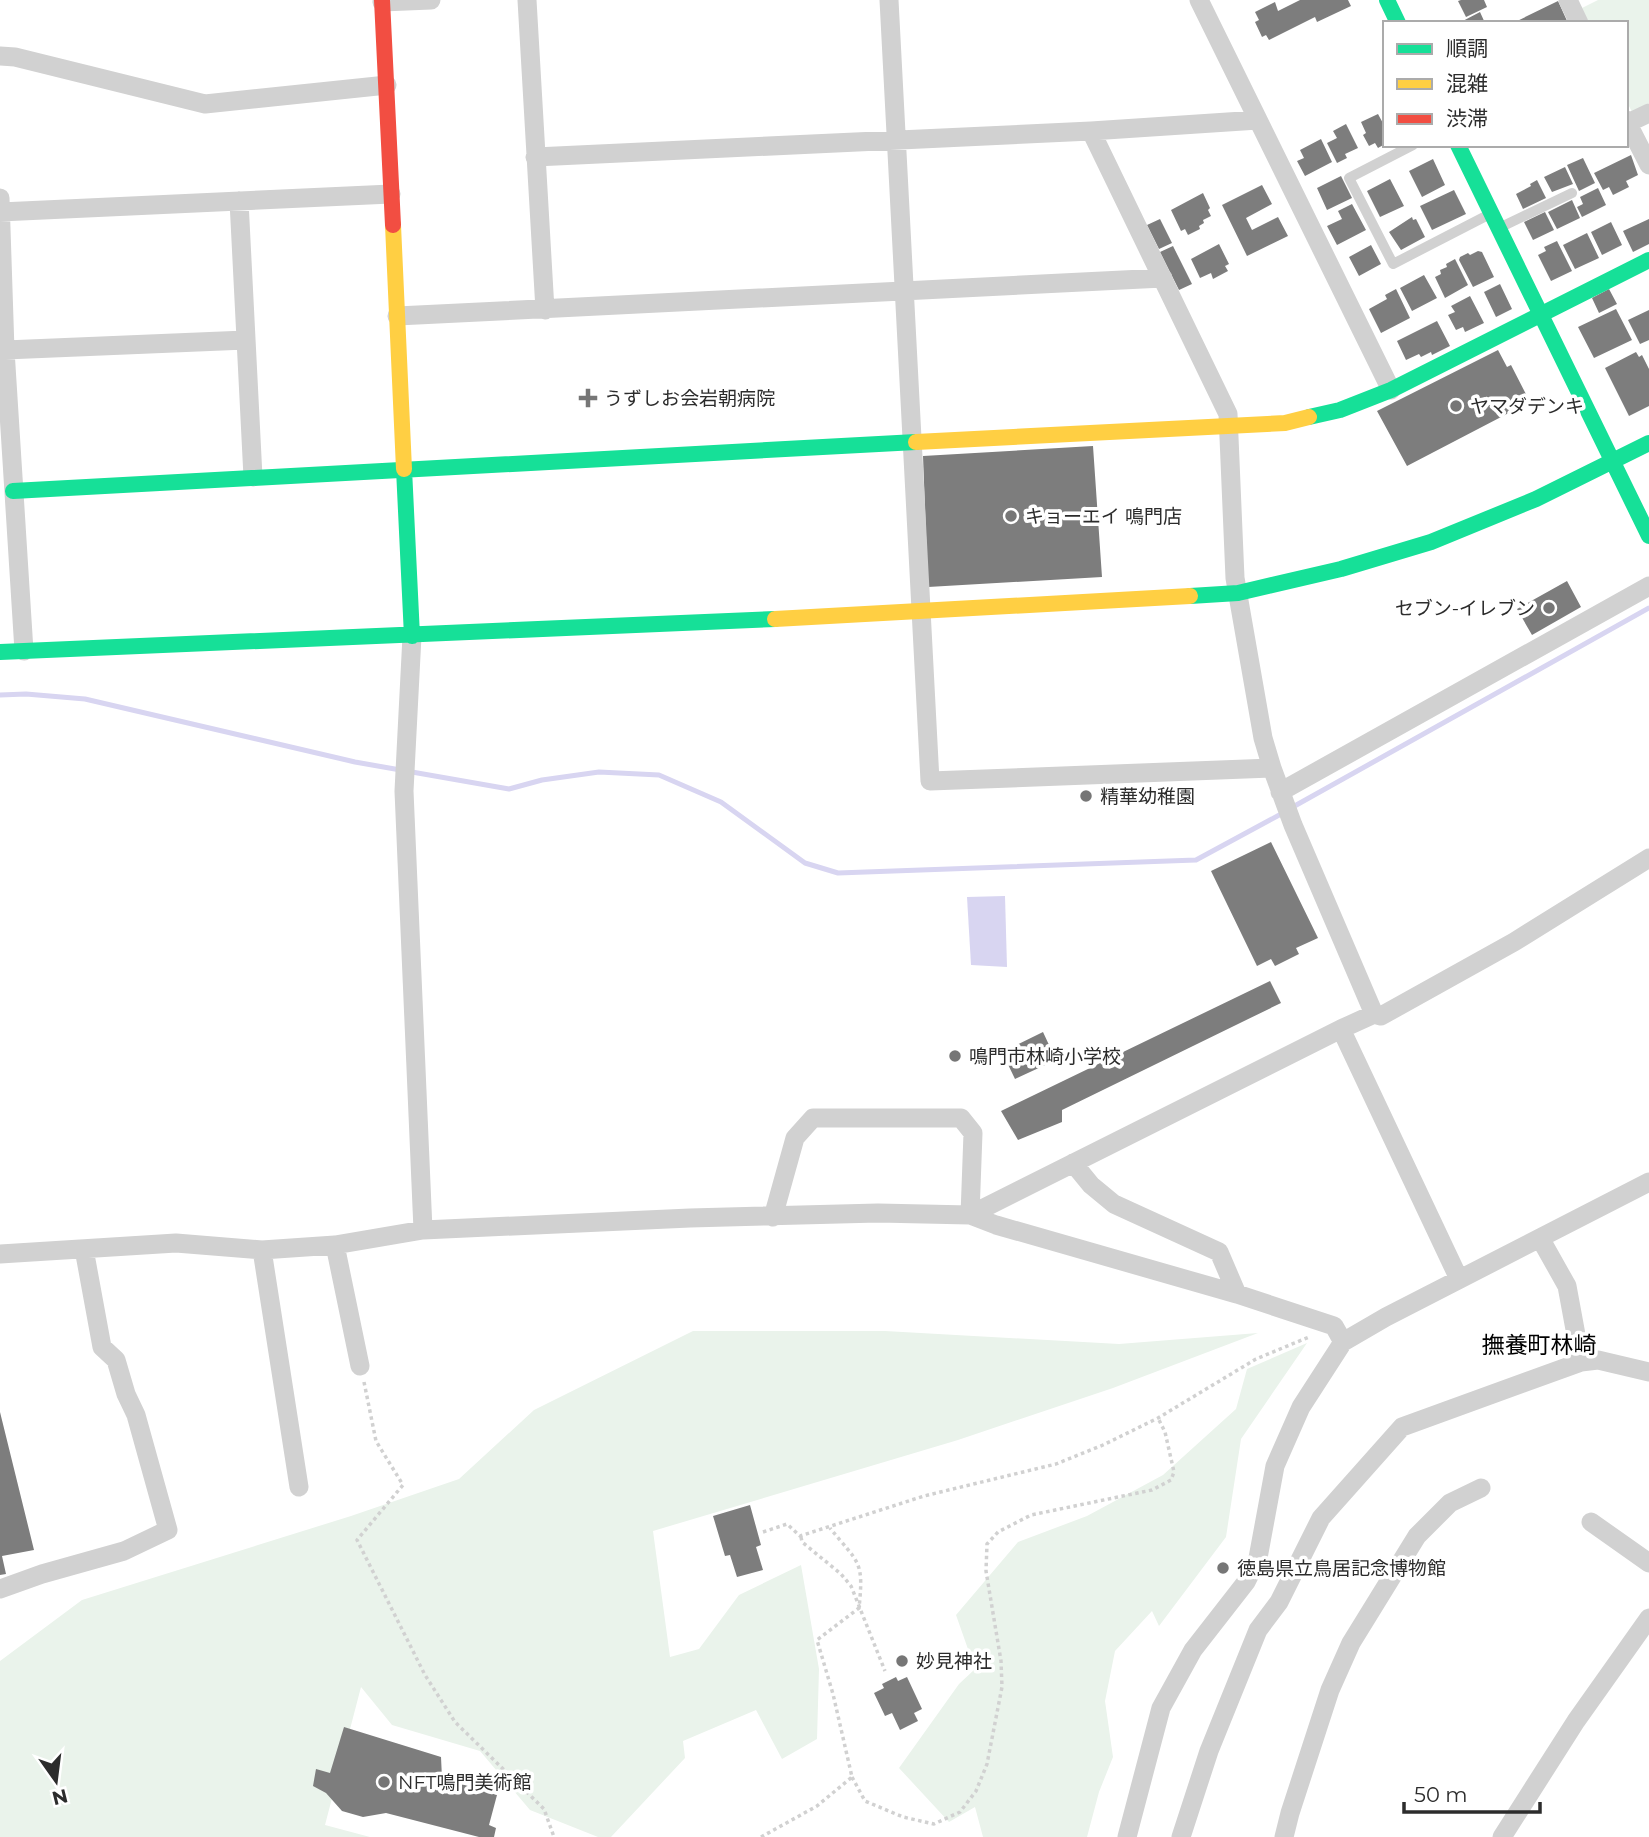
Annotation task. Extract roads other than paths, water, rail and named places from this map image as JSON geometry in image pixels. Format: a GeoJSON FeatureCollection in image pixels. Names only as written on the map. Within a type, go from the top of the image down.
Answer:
{"type":"FeatureCollection","features":[{"type":"Feature","properties":{"kind":"street"},"geometry":{"type":"LineString","coordinates":[[423,1230],[404,791],[412,636],[382,1],[431,0]]}},
{"type":"Feature","properties":{"kind":"street"},"geometry":{"type":"LineString","coordinates":[[527,0],[545,310]]}},
{"type":"Feature","properties":{"kind":"street"},"geometry":{"type":"LineString","coordinates":[[889,0],[930,781],[1272,768]]}},
{"type":"Feature","properties":{"kind":"street"},"geometry":{"type":"LineString","coordinates":[[1199,0],[1391,390]]}},
{"type":"Feature","properties":{"kind":"street"},"geometry":{"type":"LineString","coordinates":[[1387,0],[1397,21]]}},
{"type":"Feature","properties":{"kind":"street"},"geometry":{"type":"LineString","coordinates":[[0,56],[15,57],[205,104],[387,85]]}},
{"type":"Feature","properties":{"kind":"street"},"geometry":{"type":"LineString","coordinates":[[1628,122],[1649,113]]}},
{"type":"Feature","properties":{"kind":"street"},"geometry":{"type":"LineString","coordinates":[[535,157],[1091,131],[1258,120]]}},
{"type":"Feature","properties":{"kind":"street"},"geometry":{"type":"LineString","coordinates":[[1628,124],[1649,165]]}},
{"type":"Feature","properties":{"kind":"street"},"geometry":{"type":"LineString","coordinates":[[1091,131],[1228,414],[1235,578],[1264,738],[1281,795],[1374,1013],[1381,1016],[1514,942],[1649,858]]}},
{"type":"Feature","properties":{"kind":"street"},"geometry":{"type":"LineString","coordinates":[[1459,147],[1649,536]]}},
{"type":"Feature","properties":{"kind":"street"},"geometry":{"type":"LineString","coordinates":[[1,212],[391,194]]}},
{"type":"Feature","properties":{"kind":"street"},"geometry":{"type":"LineString","coordinates":[[0,198],[5,350],[24,651]]}},
{"type":"Feature","properties":{"kind":"street"},"geometry":{"type":"LineString","coordinates":[[239,201],[253,477]]}},
{"type":"Feature","properties":{"kind":"street"},"geometry":{"type":"LineString","coordinates":[[13,491],[1285,423],[1340,410],[1391,390],[1649,260]]}},
{"type":"Feature","properties":{"kind":"street"},"geometry":{"type":"LineString","coordinates":[[397,316],[1163,278]]}},
{"type":"Feature","properties":{"kind":"street"},"geometry":{"type":"LineString","coordinates":[[5,350],[246,340]]}},
{"type":"Feature","properties":{"kind":"street"},"geometry":{"type":"LineString","coordinates":[[0,652],[921,612],[1238,593],[1341,569],[1431,542],[1499,515],[1649,443]]}},
{"type":"Feature","properties":{"kind":"street"},"geometry":{"type":"LineString","coordinates":[[1281,795],[1649,586]]}},
{"type":"Feature","properties":{"kind":"street"},"geometry":{"type":"LineString","coordinates":[[970,1215],[1374,1013]]}},
{"type":"Feature","properties":{"kind":"street"},"geometry":{"type":"LineString","coordinates":[[1341,1029],[1459,1279]]}},
{"type":"Feature","properties":{"kind":"street"},"geometry":{"type":"LineString","coordinates":[[773,1217],[795,1138],[813,1118],[961,1118],[973,1133],[970,1215]]}},
{"type":"Feature","properties":{"kind":"street"},"geometry":{"type":"LineString","coordinates":[[1073,1163],[1091,1185],[1114,1203],[1219,1252],[1237,1294]]}},
{"type":"Feature","properties":{"kind":"street"},"geometry":{"type":"LineString","coordinates":[[1127,1837],[1161,1708],[1193,1650],[1246,1582],[1258,1558],[1275,1466],[1338,1334],[1459,1279],[1649,1182]]}},
{"type":"Feature","properties":{"kind":"street"},"geometry":{"type":"LineString","coordinates":[[0,1254],[176,1243],[262,1250],[335,1245],[423,1230],[690,1218],[878,1213],[970,1215],[996,1225],[1237,1294],[1338,1334]]}},
{"type":"Feature","properties":{"kind":"street"},"geometry":{"type":"LineString","coordinates":[[1540,1238],[1567,1286],[1581,1362]]}},
{"type":"Feature","properties":{"kind":"street"},"geometry":{"type":"LineString","coordinates":[[335,1245],[360,1366]]}},
{"type":"Feature","properties":{"kind":"street"},"geometry":{"type":"LineString","coordinates":[[0,1589],[124,1551],[168,1530],[136,1415],[126,1394],[116,1360],[102,1347],[85,1249]]}},
{"type":"Feature","properties":{"kind":"street"},"geometry":{"type":"LineString","coordinates":[[262,1250],[299,1488]]}},
{"type":"Feature","properties":{"kind":"street"},"geometry":{"type":"LineString","coordinates":[[1181,1837],[1209,1751],[1258,1630],[1279,1602],[1321,1518],[1402,1427],[1581,1362],[1598,1360],[1649,1372]]}},
{"type":"Feature","properties":{"kind":"street"},"geometry":{"type":"LineString","coordinates":[[1284,1837],[1330,1690],[1351,1643],[1417,1536],[1450,1503],[1481,1488]]}},
{"type":"Feature","properties":{"kind":"street"},"geometry":{"type":"LineString","coordinates":[[1591,1522],[1649,1563]]}},
{"type":"Feature","properties":{"kind":"street"},"geometry":{"type":"LineString","coordinates":[[1502,1837],[1576,1721],[1649,1618]]}},
{"type":"Feature","properties":{"kind":"lane"},"geometry":{"type":"LineString","coordinates":[[1409,147],[1349,178],[1393,264],[1572,192]]}},
{"type":"Feature","properties":{"kind":"waterway"},"geometry":{"type":"LineString","coordinates":[[1291,808],[1649,608]]}},
{"type":"Feature","properties":{"kind":"waterway"},"geometry":{"type":"LineString","coordinates":[[0,695],[26,694],[85,699],[355,762],[509,789],[542,780],[599,772],[659,775],[721,802],[805,863],[838,873],[1196,860],[1283,813]]}},
{"type":"Feature","properties":{"kind":"place","name":"うずしお会岩朝病院"},"geometry":{"type":"Point","coordinates":[588,398]}},
{"type":"Feature","properties":{"kind":"place","name":"ヤマダデンキ"},"geometry":{"type":"Point","coordinates":[1456,406]}},
{"type":"Feature","properties":{"kind":"place","name":"キョーエイ 鳴門店"},"geometry":{"type":"Point","coordinates":[1011,516]}},
{"type":"Feature","properties":{"kind":"place","name":"セブン-イレブン"},"geometry":{"type":"Point","coordinates":[1549,608]}},
{"type":"Feature","properties":{"kind":"place","name":"精華幼稚園"},"geometry":{"type":"Point","coordinates":[1086,796]}},
{"type":"Feature","properties":{"kind":"place","name":"鳴門市林崎小学校"},"geometry":{"type":"Point","coordinates":[955,1056]}},
{"type":"Feature","properties":{"kind":"place","name":"徳島県立鳥居記念博物館"},"geometry":{"type":"Point","coordinates":[1223,1568]}},
{"type":"Feature","properties":{"kind":"place","name":"妙見神社"},"geometry":{"type":"Point","coordinates":[902,1661]}},
{"type":"Feature","properties":{"kind":"place","name":"NFT鳴門美術館"},"geometry":{"type":"Point","coordinates":[384,1782]}},
{"type":"Feature","properties":{"kind":"district","name":"撫養町林崎"},"geometry":{"type":"Point","coordinates":[1539,1345]}}]}
